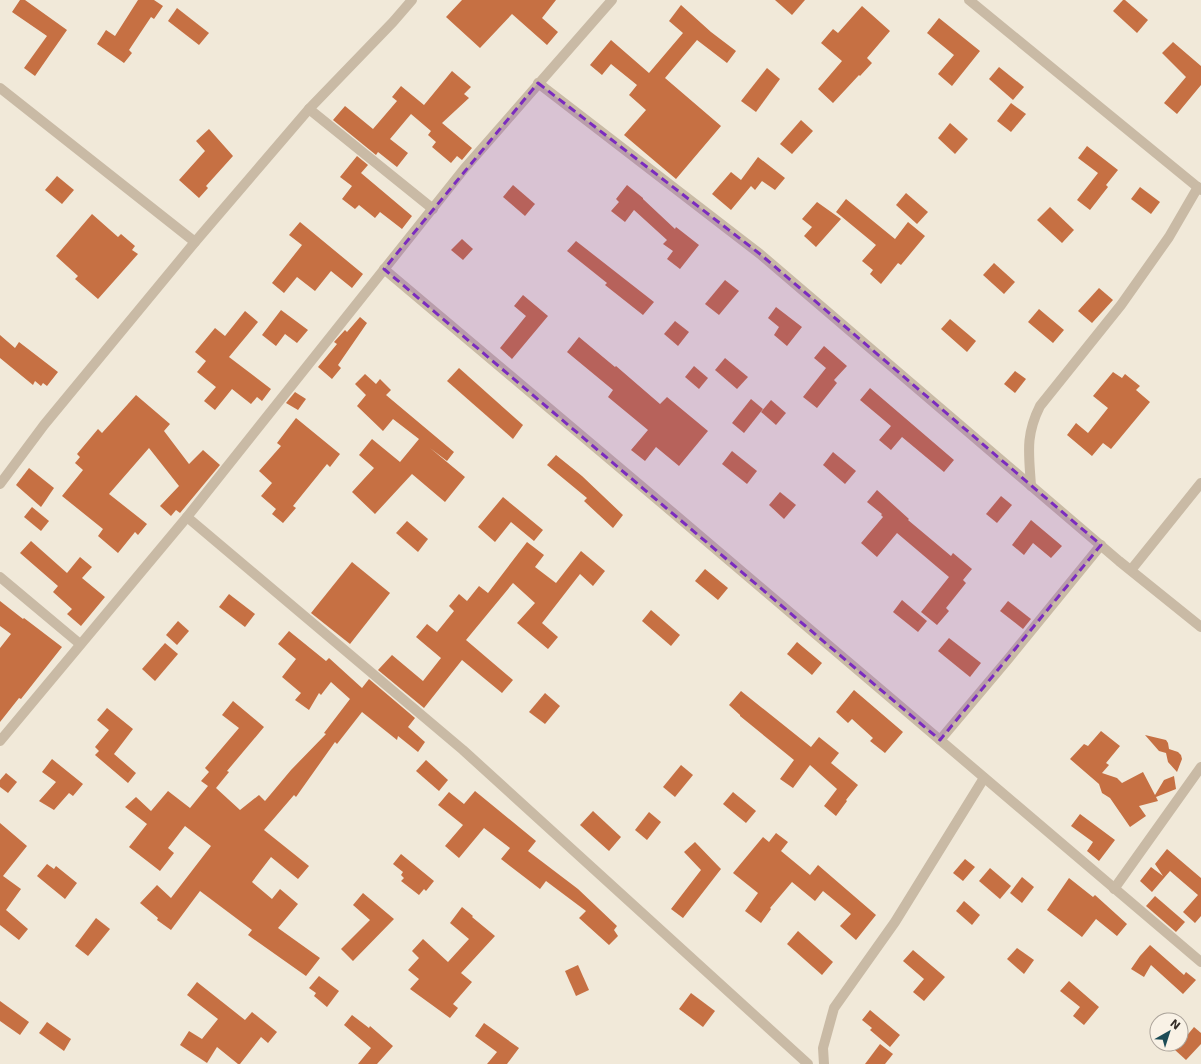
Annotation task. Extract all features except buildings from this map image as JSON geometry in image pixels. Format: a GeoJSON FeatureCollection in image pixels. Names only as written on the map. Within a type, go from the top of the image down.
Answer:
{"type":"FeatureCollection","features":[{"type":"Feature","properties":{"kind":"street"},"geometry":{"type":"LineString","coordinates":[[0,484],[44,425],[195,242],[309,109],[412,0]]}},
{"type":"Feature","properties":{"kind":"street"},"geometry":{"type":"LineString","coordinates":[[0,741],[188,517],[464,169],[612,0]]}},
{"type":"Feature","properties":{"kind":"street"},"geometry":{"type":"LineString","coordinates":[[969,0],[1199,189],[1169,237],[1121,305],[1040,406],[1033,420],[1029,444],[1032,486]]}},
{"type":"Feature","properties":{"kind":"street"},"geometry":{"type":"LineString","coordinates":[[538,83],[760,254],[1101,545],[1201,627]]}},
{"type":"Feature","properties":{"kind":"street"},"geometry":{"type":"LineString","coordinates":[[0,88],[195,242]]}},
{"type":"Feature","properties":{"kind":"street"},"geometry":{"type":"LineString","coordinates":[[309,109],[432,209]]}},
{"type":"Feature","properties":{"kind":"street"},"geometry":{"type":"LineString","coordinates":[[384,269],[1201,962]]}},
{"type":"Feature","properties":{"kind":"street"},"geometry":{"type":"LineString","coordinates":[[1131,570],[1201,483]]}},
{"type":"Feature","properties":{"kind":"street"},"geometry":{"type":"LineString","coordinates":[[188,517],[462,750],[808,1064]]}},
{"type":"Feature","properties":{"kind":"street"},"geometry":{"type":"LineString","coordinates":[[940,740],[1101,545]]}},
{"type":"Feature","properties":{"kind":"street"},"geometry":{"type":"LineString","coordinates":[[0,577],[80,644]]}},
{"type":"Feature","properties":{"kind":"street"},"geometry":{"type":"LineString","coordinates":[[1114,889],[1201,767]]}},
{"type":"Feature","properties":{"kind":"street"},"geometry":{"type":"LineString","coordinates":[[824,1064],[823,1048],[834,1008],[895,922],[984,778]]}},
{"type":"Feature","properties":{"kind":"highlighted area"},"geometry":{"type":"Polygon","coordinates":[[[538,83],[760,254],[1101,545],[940,740],[384,269],[538,83]]]}}]}
